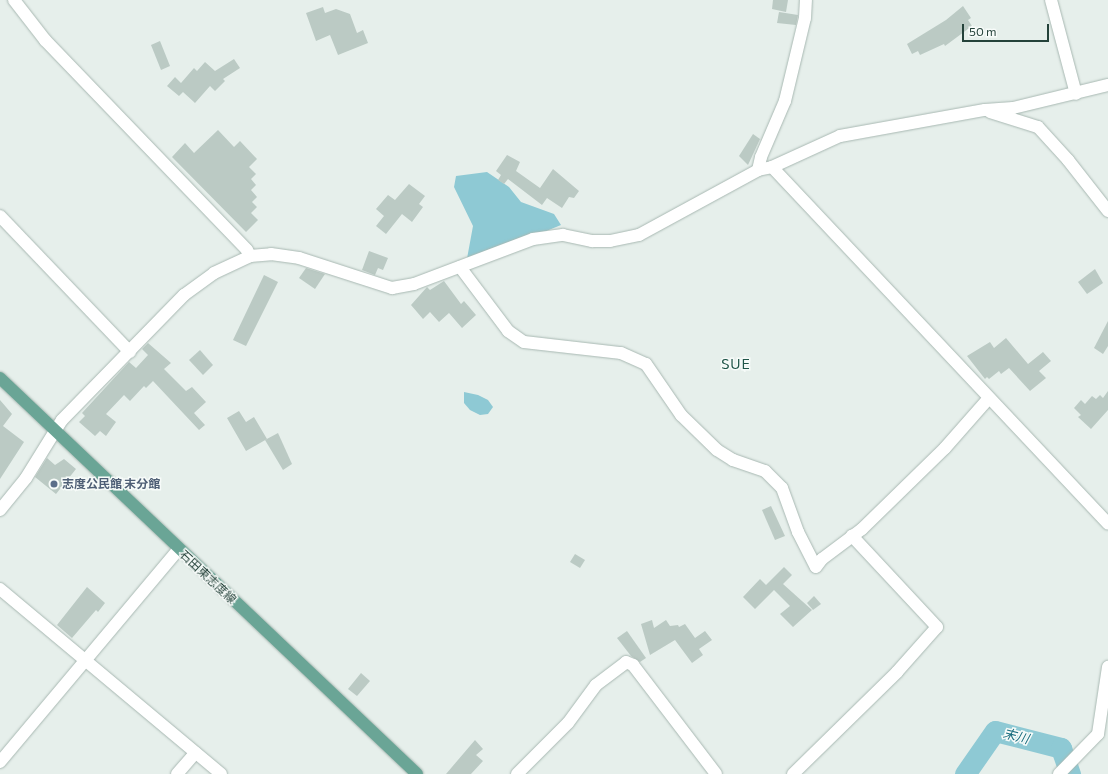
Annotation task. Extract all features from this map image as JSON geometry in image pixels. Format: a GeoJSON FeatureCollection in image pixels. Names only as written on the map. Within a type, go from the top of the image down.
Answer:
{"type":"FeatureCollection","features":[{"type":"Feature","properties":{"kind":"main road","name":"石田東志度線"},"geometry":{"type":"LineString","coordinates":[[0,378],[178,549],[417,774]]}},
{"type":"Feature","properties":{"kind":"street"},"geometry":{"type":"LineString","coordinates":[[14,0],[45,40],[250,256]]}},
{"type":"Feature","properties":{"kind":"street"},"geometry":{"type":"LineString","coordinates":[[758,170],[761,157],[785,101],[804,18],[806,0]]}},
{"type":"Feature","properties":{"kind":"street"},"geometry":{"type":"LineString","coordinates":[[1051,0],[1076,94]]}},
{"type":"Feature","properties":{"kind":"street"},"geometry":{"type":"LineString","coordinates":[[0,510],[26,478],[62,420],[184,295],[214,273],[250,256],[270,254],[299,258],[392,288],[414,284],[543,236],[563,235],[592,241],[610,241],[639,235],[758,170],[772,167],[840,136],[985,110],[1013,108],[1076,94],[1108,85]]}},
{"type":"Feature","properties":{"kind":"street"},"geometry":{"type":"LineString","coordinates":[[985,110],[1038,127],[1068,160],[1108,211]]}},
{"type":"Feature","properties":{"kind":"street"},"geometry":{"type":"LineString","coordinates":[[772,167],[988,399],[1108,523]]}},
{"type":"Feature","properties":{"kind":"street"},"geometry":{"type":"LineString","coordinates":[[0,216],[130,352]]}},
{"type":"Feature","properties":{"kind":"street"},"geometry":{"type":"LineString","coordinates":[[460,267],[508,331],[524,342],[621,352],[646,364],[681,415],[717,450],[733,460],[765,471],[782,488],[798,532],[816,567],[862,529],[945,448],[988,399]]}},
{"type":"Feature","properties":{"kind":"street"},"geometry":{"type":"LineString","coordinates":[[793,774],[898,672],[937,627],[852,536]]}},
{"type":"Feature","properties":{"kind":"street"},"geometry":{"type":"LineString","coordinates":[[0,762],[178,549]]}},
{"type":"Feature","properties":{"kind":"street"},"geometry":{"type":"LineString","coordinates":[[0,589],[221,774]]}},
{"type":"Feature","properties":{"kind":"street"},"geometry":{"type":"LineString","coordinates":[[518,774],[568,723],[596,685],[626,662],[633,665],[716,774]]}},
{"type":"Feature","properties":{"kind":"street"},"geometry":{"type":"LineString","coordinates":[[1059,774],[1098,734],[1108,667]]}},
{"type":"Feature","properties":{"kind":"street"},"geometry":{"type":"LineString","coordinates":[[177,774],[195,753]]}},
{"type":"Feature","properties":{"kind":"water"},"geometry":{"type":"Polygon","coordinates":[[[487,172],[509,187],[521,202],[554,214],[561,225],[466,264],[473,226],[454,187],[456,176],[487,172]]]}},
{"type":"Feature","properties":{"kind":"water"},"geometry":{"type":"Polygon","coordinates":[[[464,392],[478,395],[488,400],[493,407],[488,414],[480,415],[470,410],[464,403],[464,392]]]}},
{"type":"Feature","properties":{"kind":"building"},"geometry":{"type":"Polygon","coordinates":[[[773,0],[788,0],[786,12],[772,9],[773,0]]]}},
{"type":"Feature","properties":{"kind":"building"},"geometry":{"type":"Polygon","coordinates":[[[963,6],[971,18],[968,20],[972,26],[945,46],[944,44],[920,55],[918,51],[912,54],[907,44],[946,20],[963,6]]]}},
{"type":"Feature","properties":{"kind":"building"},"geometry":{"type":"Polygon","coordinates":[[[323,7],[325,13],[336,9],[350,14],[357,33],[363,30],[368,43],[338,55],[330,35],[316,41],[306,13],[323,7]]]}},
{"type":"Feature","properties":{"kind":"building"},"geometry":{"type":"Polygon","coordinates":[[[779,12],[798,15],[796,25],[777,23],[779,12]]]}},
{"type":"Feature","properties":{"kind":"building"},"geometry":{"type":"Polygon","coordinates":[[[160,41],[170,66],[161,70],[151,45],[160,41]]]}},
{"type":"Feature","properties":{"kind":"building"},"geometry":{"type":"Polygon","coordinates":[[[234,59],[240,68],[223,79],[225,81],[215,91],[210,86],[195,103],[183,92],[179,96],[167,86],[175,77],[181,83],[194,68],[197,71],[205,62],[215,71],[234,59]]]}},
{"type":"Feature","properties":{"kind":"building"},"geometry":{"type":"Polygon","coordinates":[[[218,130],[234,147],[240,141],[257,159],[249,167],[256,174],[251,179],[256,185],[251,190],[257,197],[252,202],[257,207],[251,213],[258,220],[246,232],[172,157],[185,143],[194,153],[218,130]]]}},
{"type":"Feature","properties":{"kind":"building"},"geometry":{"type":"Polygon","coordinates":[[[753,134],[760,139],[748,165],[739,156],[753,134]]]}},
{"type":"Feature","properties":{"kind":"building"},"geometry":{"type":"Polygon","coordinates":[[[507,155],[520,162],[516,171],[540,188],[553,169],[579,191],[574,198],[569,197],[562,208],[547,198],[542,205],[508,179],[504,184],[498,180],[501,175],[496,171],[507,155]]]}},
{"type":"Feature","properties":{"kind":"building"},"geometry":{"type":"Polygon","coordinates":[[[409,184],[425,196],[419,204],[423,207],[412,222],[402,214],[386,234],[376,226],[384,216],[376,209],[388,195],[395,200],[409,184]]]}},
{"type":"Feature","properties":{"kind":"building"},"geometry":{"type":"Polygon","coordinates":[[[369,251],[388,258],[383,270],[378,268],[375,275],[362,270],[369,251]]]}},
{"type":"Feature","properties":{"kind":"building"},"geometry":{"type":"Polygon","coordinates":[[[306,268],[325,274],[315,289],[299,278],[306,268]]]}},
{"type":"Feature","properties":{"kind":"building"},"geometry":{"type":"Polygon","coordinates":[[[1095,269],[1103,283],[1087,294],[1078,282],[1095,269]]]}},
{"type":"Feature","properties":{"kind":"building"},"geometry":{"type":"Polygon","coordinates":[[[264,275],[278,282],[246,346],[233,340],[264,275]]]}},
{"type":"Feature","properties":{"kind":"building"},"geometry":{"type":"Polygon","coordinates":[[[444,281],[461,304],[464,301],[476,315],[462,328],[449,313],[439,322],[430,312],[423,319],[411,305],[427,287],[430,290],[444,281]]]}},
{"type":"Feature","properties":{"kind":"building"},"geometry":{"type":"Polygon","coordinates":[[[1108,321],[1108,346],[1103,354],[1094,348],[1108,321]]]}},
{"type":"Feature","properties":{"kind":"building"},"geometry":{"type":"Polygon","coordinates":[[[1006,338],[1028,364],[1043,352],[1051,361],[1039,371],[1046,378],[1030,391],[1009,368],[1001,374],[999,371],[989,379],[987,377],[985,379],[967,356],[990,342],[994,348],[1006,338]]]}},
{"type":"Feature","properties":{"kind":"building"},"geometry":{"type":"Polygon","coordinates":[[[148,343],[171,363],[164,369],[186,391],[192,387],[206,402],[194,413],[205,425],[199,430],[153,381],[146,388],[144,386],[130,401],[124,395],[106,414],[116,422],[106,436],[100,431],[95,436],[79,422],[85,416],[82,413],[129,362],[136,368],[148,355],[142,349],[148,343]]]}},
{"type":"Feature","properties":{"kind":"building"},"geometry":{"type":"Polygon","coordinates":[[[200,350],[213,365],[203,375],[189,360],[200,350]]]}},
{"type":"Feature","properties":{"kind":"building"},"geometry":{"type":"Polygon","coordinates":[[[1108,391],[1108,410],[1091,429],[1078,417],[1081,415],[1074,408],[1081,400],[1085,404],[1092,396],[1096,399],[1100,395],[1103,398],[1108,391]]]}},
{"type":"Feature","properties":{"kind":"building"},"geometry":{"type":"Polygon","coordinates":[[[0,400],[12,414],[3,426],[24,442],[0,479],[0,400]]]}},
{"type":"Feature","properties":{"kind":"building"},"geometry":{"type":"Polygon","coordinates":[[[239,411],[246,422],[254,417],[267,439],[246,451],[227,418],[239,411]]]}},
{"type":"Feature","properties":{"kind":"building"},"geometry":{"type":"Polygon","coordinates":[[[278,433],[292,464],[283,470],[265,440],[278,433]]]}},
{"type":"Feature","properties":{"kind":"building","name":"志度公民館 末分館"},"geometry":{"type":"Polygon","coordinates":[[[47,458],[55,465],[64,459],[76,469],[56,494],[35,477],[47,458]]]}},
{"type":"Feature","properties":{"kind":"building"},"geometry":{"type":"Polygon","coordinates":[[[771,506],[785,536],[775,540],[762,510],[771,506]]]}},
{"type":"Feature","properties":{"kind":"building"},"geometry":{"type":"Polygon","coordinates":[[[575,554],[585,560],[580,568],[570,562],[575,554]]]}},
{"type":"Feature","properties":{"kind":"building"},"geometry":{"type":"Polygon","coordinates":[[[784,567],[792,575],[783,584],[812,610],[793,627],[780,614],[790,606],[774,590],[755,609],[743,597],[760,579],[766,585],[784,567]]]}},
{"type":"Feature","properties":{"kind":"building"},"geometry":{"type":"Polygon","coordinates":[[[87,587],[105,603],[98,612],[96,610],[72,638],[57,625],[87,587]]]}},
{"type":"Feature","properties":{"kind":"building"},"geometry":{"type":"Polygon","coordinates":[[[814,596],[821,604],[813,610],[807,603],[814,596]]]}},
{"type":"Feature","properties":{"kind":"building"},"geometry":{"type":"Polygon","coordinates":[[[652,620],[654,628],[666,620],[670,626],[678,625],[679,627],[685,624],[695,638],[705,631],[712,640],[699,649],[703,655],[692,663],[675,640],[650,655],[641,624],[652,620]]]}},
{"type":"Feature","properties":{"kind":"building"},"geometry":{"type":"Polygon","coordinates":[[[627,631],[646,658],[640,662],[631,656],[617,638],[627,631]]]}},
{"type":"Feature","properties":{"kind":"building"},"geometry":{"type":"Polygon","coordinates":[[[361,673],[370,681],[357,696],[348,689],[361,673]]]}},
{"type":"Feature","properties":{"kind":"building"},"geometry":{"type":"Polygon","coordinates":[[[475,740],[483,749],[476,755],[483,761],[471,774],[446,774],[475,740]]]}},
{"type":"Feature","properties":{"kind":"waterway","name":"末川"},"geometry":{"type":"LineString","coordinates":[[965,774],[995,731],[1061,748],[1070,774]]}},
{"type":"Feature","properties":{"kind":"place","name":"志度公民館 末分館"},"geometry":{"type":"Point","coordinates":[54,484]}},
{"type":"Feature","properties":{"kind":"district","name":"SUE"},"geometry":{"type":"Point","coordinates":[736,364]}}]}
